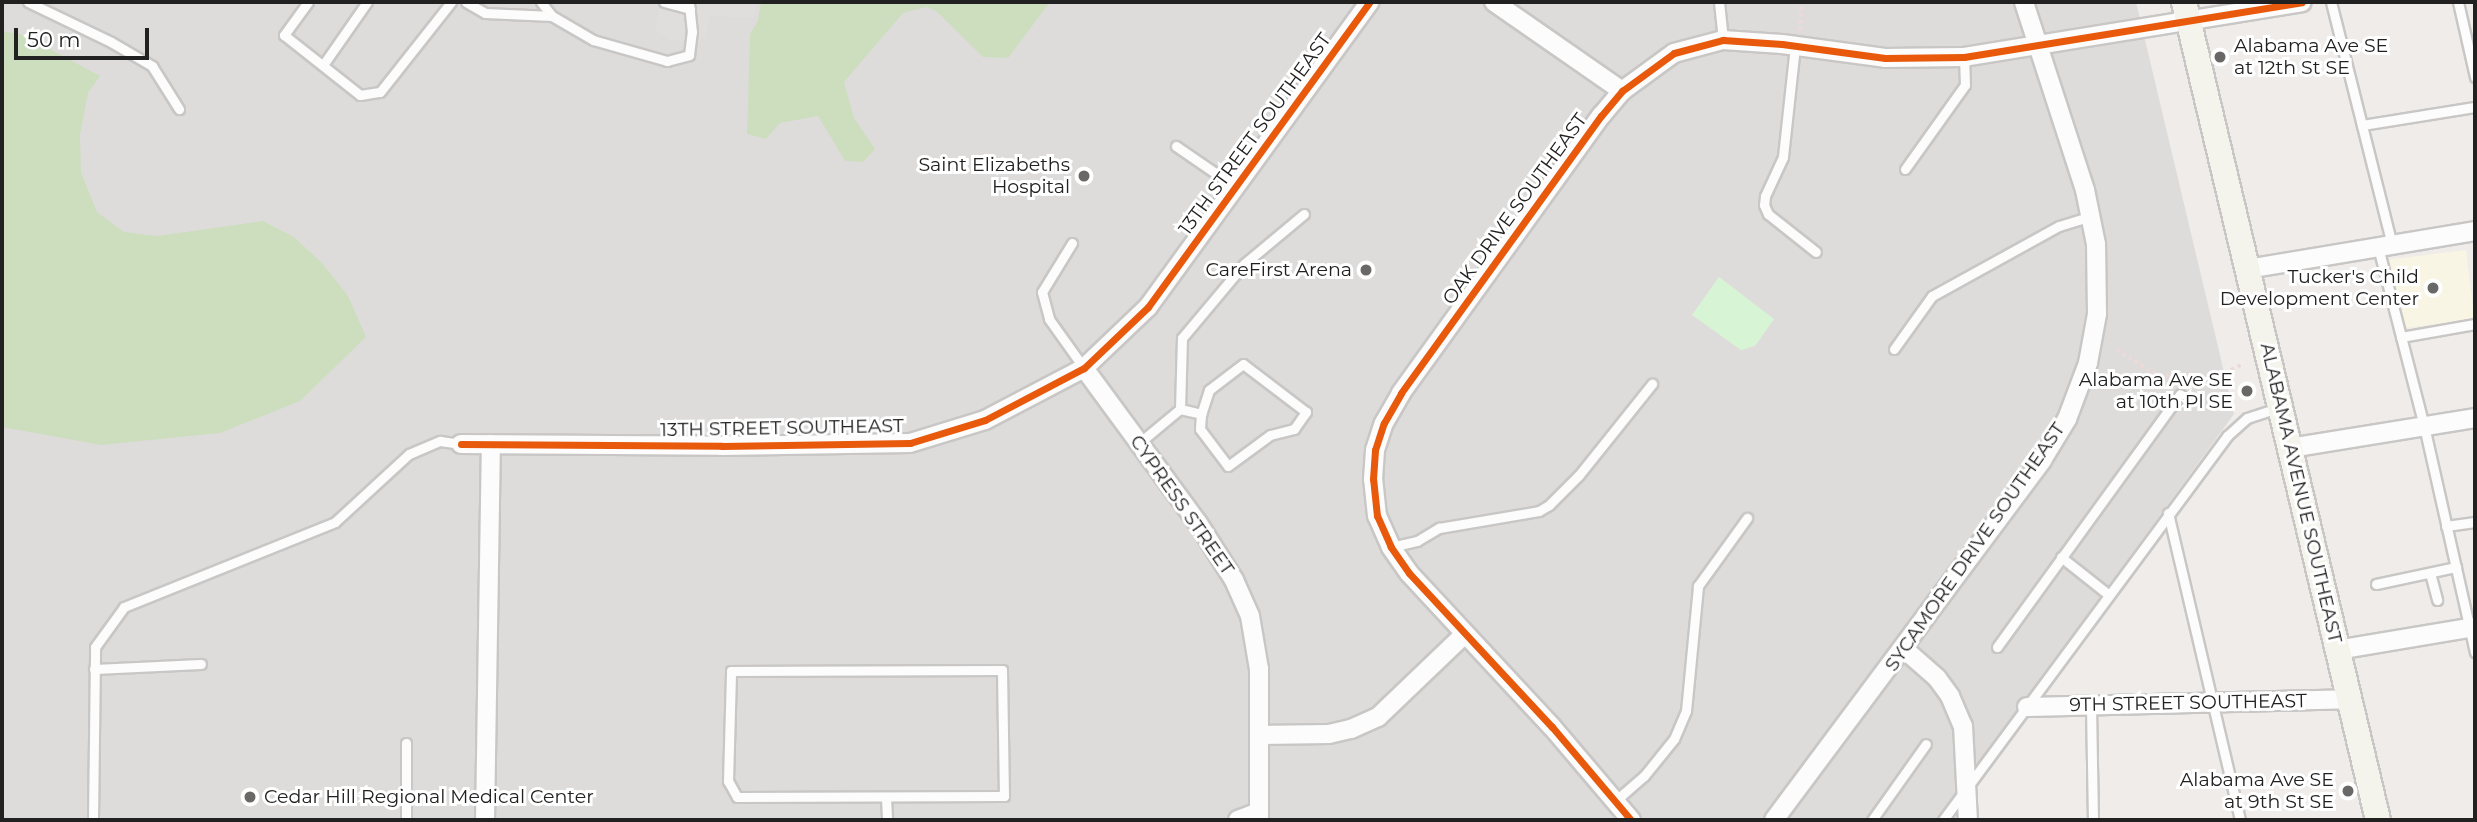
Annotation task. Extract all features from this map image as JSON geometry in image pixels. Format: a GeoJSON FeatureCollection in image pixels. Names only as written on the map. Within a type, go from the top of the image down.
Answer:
{"type":"FeatureCollection","features":[{"type":"Feature","properties":{"kind":"main road","name":"ALABAMA AVENUE SOUTHEAST"},"geometry":{"type":"LineString","coordinates":[[2186,11],[2378,820]]}},
{"type":"Feature","properties":{"kind":"street","name":"13TH STREET SOUTHEAST"},"geometry":{"type":"LineString","coordinates":[[461,444],[722,446],[910,443],[985,420],[1084,368],[1148,307],[1370,2]]}},
{"type":"Feature","properties":{"kind":"street"},"geometry":{"type":"LineString","coordinates":[[1494,2],[1622,91]]}},
{"type":"Feature","properties":{"kind":"street","name":"SYCAMORE DRIVE SOUTHEAST"},"geometry":{"type":"LineString","coordinates":[[1774,820],[2000,519],[2067,419],[2088,363],[2097,314],[2099,272],[2091,216],[2040,45],[2024,2]]}},
{"type":"Feature","properties":{"kind":"street","name":"OAK DRIVE SOUTHEAST"},"geometry":{"type":"LineString","coordinates":[[1631,820],[1409,573],[1391,547],[1377,516],[1373,479],[1375,450],[1384,423],[1401,393],[1622,91],[1674,53],[1723,40],[1797,46],[1885,58],[1964,57],[2040,45],[2186,11],[2296,2]]}},
{"type":"Feature","properties":{"kind":"street"},"geometry":{"type":"LineString","coordinates":[[2248,269],[2475,232]]}},
{"type":"Feature","properties":{"kind":"street","name":"CYPRESS STREET"},"geometry":{"type":"LineString","coordinates":[[1084,368],[1198,523],[1234,580],[1250,616],[1259,669],[1259,816]]}},
{"type":"Feature","properties":{"kind":"street"},"geometry":{"type":"LineString","coordinates":[[2290,448],[2475,418]]}},
{"type":"Feature","properties":{"kind":"street"},"geometry":{"type":"LineString","coordinates":[[485,820],[491,444]]}},
{"type":"Feature","properties":{"kind":"street"},"geometry":{"type":"LineString","coordinates":[[2337,650],[2472,628]]}},
{"type":"Feature","properties":{"kind":"street"},"geometry":{"type":"LineString","coordinates":[[1259,735],[1329,734],[1351,729],[1378,717],[1465,634]]}},
{"type":"Feature","properties":{"kind":"street"},"geometry":{"type":"LineString","coordinates":[[1904,649],[1937,678],[1950,696],[1963,726],[1968,820]]}},
{"type":"Feature","properties":{"kind":"street","name":"9TH STREET SOUTHEAST"},"geometry":{"type":"LineString","coordinates":[[2027,707],[2349,699]]}},
{"type":"Feature","properties":{"kind":"street"},"geometry":{"type":"LineString","coordinates":[[1238,820],[1259,816]]}},
{"type":"Feature","properties":{"kind":"lane"},"geometry":{"type":"LineString","coordinates":[[28,2],[111,42],[152,66],[179,109]]}},
{"type":"Feature","properties":{"kind":"lane"},"geometry":{"type":"LineString","coordinates":[[308,2],[284,35],[360,95],[380,92],[451,2]]}},
{"type":"Feature","properties":{"kind":"lane"},"geometry":{"type":"LineString","coordinates":[[323,65],[367,2]]}},
{"type":"Feature","properties":{"kind":"lane"},"geometry":{"type":"LineString","coordinates":[[466,2],[485,13],[552,16]]}},
{"type":"Feature","properties":{"kind":"lane"},"geometry":{"type":"LineString","coordinates":[[541,2],[552,16],[593,40],[667,61],[690,55],[692,32],[690,5],[664,2]]}},
{"type":"Feature","properties":{"kind":"lane"},"geometry":{"type":"LineString","coordinates":[[1719,2],[1723,40]]}},
{"type":"Feature","properties":{"kind":"lane"},"geometry":{"type":"LineString","coordinates":[[2331,2],[2362,125],[2401,337],[2472,628],[2475,652]]}},
{"type":"Feature","properties":{"kind":"lane"},"geometry":{"type":"LineString","coordinates":[[2458,2],[2475,77]]}},
{"type":"Feature","properties":{"kind":"lane"},"geometry":{"type":"LineString","coordinates":[[1797,46],[1783,157],[1765,196],[1764,205],[1768,214],[1816,252]]}},
{"type":"Feature","properties":{"kind":"lane"},"geometry":{"type":"LineString","coordinates":[[1905,169],[1965,85],[1964,57]]}},
{"type":"Feature","properties":{"kind":"lane"},"geometry":{"type":"LineString","coordinates":[[2362,125],[2475,107]]}},
{"type":"Feature","properties":{"kind":"lane"},"geometry":{"type":"LineString","coordinates":[[1176,146],[1237,188]]}},
{"type":"Feature","properties":{"kind":"lane"},"geometry":{"type":"LineString","coordinates":[[1139,443],[1180,409],[1182,338],[1244,264],[1304,214]]}},
{"type":"Feature","properties":{"kind":"lane"},"geometry":{"type":"LineString","coordinates":[[1894,349],[1932,296],[2059,226],[2091,216]]}},
{"type":"Feature","properties":{"kind":"lane"},"geometry":{"type":"LineString","coordinates":[[1072,243],[1042,292],[1049,319],[1084,368]]}},
{"type":"Feature","properties":{"kind":"lane"},"geometry":{"type":"LineString","coordinates":[[2401,337],[2475,324]]}},
{"type":"Feature","properties":{"kind":"lane"},"geometry":{"type":"LineString","coordinates":[[1243,364],[1306,412],[1294,429],[1270,435],[1228,466],[1200,429],[1201,414],[1209,390],[1243,364]]}},
{"type":"Feature","properties":{"kind":"lane"},"geometry":{"type":"LineString","coordinates":[[1391,547],[1417,541],[1439,528],[1539,511],[1549,505],[1579,475],[1652,384]]}},
{"type":"Feature","properties":{"kind":"lane"},"geometry":{"type":"LineString","coordinates":[[1997,647],[2180,394]]}},
{"type":"Feature","properties":{"kind":"lane"},"geometry":{"type":"LineString","coordinates":[[1943,820],[2227,436],[2247,418],[2281,407]]}},
{"type":"Feature","properties":{"kind":"lane"},"geometry":{"type":"LineString","coordinates":[[1180,409],[1201,414]]}},
{"type":"Feature","properties":{"kind":"lane"},"geometry":{"type":"LineString","coordinates":[[93,820],[94,647],[124,607],[335,522],[409,454],[440,441],[461,444]]}},
{"type":"Feature","properties":{"kind":"lane"},"geometry":{"type":"LineString","coordinates":[[2168,513],[2210,703],[2240,820]]}},
{"type":"Feature","properties":{"kind":"lane"},"geometry":{"type":"LineString","coordinates":[[1615,801],[1653,766],[1674,739],[1686,711],[1698,586],[1747,518]]}},
{"type":"Feature","properties":{"kind":"lane"},"geometry":{"type":"LineString","coordinates":[[2446,526],[2475,522]]}},
{"type":"Feature","properties":{"kind":"lane"},"geometry":{"type":"LineString","coordinates":[[2061,557],[2109,595]]}},
{"type":"Feature","properties":{"kind":"lane"},"geometry":{"type":"LineString","coordinates":[[2376,584],[2456,567]]}},
{"type":"Feature","properties":{"kind":"lane"},"geometry":{"type":"LineString","coordinates":[[2430,573],[2437,600]]}},
{"type":"Feature","properties":{"kind":"lane"},"geometry":{"type":"LineString","coordinates":[[94,669],[201,664]]}},
{"type":"Feature","properties":{"kind":"lane"},"geometry":{"type":"LineString","coordinates":[[1002,670],[1004,796],[886,798],[737,797],[728,781],[731,671],[1002,670]]}},
{"type":"Feature","properties":{"kind":"lane"},"geometry":{"type":"LineString","coordinates":[[2091,706],[2093,820]]}},
{"type":"Feature","properties":{"kind":"lane"},"geometry":{"type":"LineString","coordinates":[[406,743],[406,820]]}},
{"type":"Feature","properties":{"kind":"lane"},"geometry":{"type":"LineString","coordinates":[[1872,820],[1926,744]]}},
{"type":"Feature","properties":{"kind":"lane"},"geometry":{"type":"LineString","coordinates":[[886,798],[887,820]]}},
{"type":"Feature","properties":{"kind":"path"},"geometry":{"type":"LineString","coordinates":[[1797,46],[1801,2]]}},
{"type":"Feature","properties":{"kind":"path"},"geometry":{"type":"LineString","coordinates":[[2117,350],[2159,376],[2187,375],[2212,379],[2241,365]]}},
{"type":"Feature","properties":{"kind":"shaded area"},"geometry":{"type":"Polygon","coordinates":[[[2,2],[2136,2],[2234,414],[1938,820],[2,820],[2,2]]]}},
{"type":"Feature","properties":{"kind":"shaded area"},"geometry":{"type":"Polygon","coordinates":[[[660,2],[757,2],[754,18],[710,16],[705,38],[688,42],[671,40],[656,30],[660,2]]]}},
{"type":"Feature","properties":{"kind":"shaded area","name":"Tucker's Child Development Center"},"geometry":{"type":"Polygon","coordinates":[[[2466,250],[2475,319],[2396,329],[2388,260],[2466,250]]]}},
{"type":"Feature","properties":{"kind":"green space"},"geometry":{"type":"Polygon","coordinates":[[[761,2],[1050,2],[1008,58],[983,57],[936,11],[926,7],[903,13],[844,82],[854,118],[875,149],[863,162],[845,161],[818,116],[780,123],[766,139],[747,134],[750,34],[758,21],[761,2]]]}},
{"type":"Feature","properties":{"kind":"green space"},"geometry":{"type":"Polygon","coordinates":[[[2,31],[24,35],[100,76],[88,93],[80,135],[81,172],[97,212],[124,232],[157,236],[263,221],[294,237],[323,264],[348,296],[366,337],[300,401],[220,433],[101,445],[2,427],[2,31]]]}},
{"type":"Feature","properties":{"kind":"green space"},"geometry":{"type":"Polygon","coordinates":[[[1719,277],[1774,319],[1755,346],[1741,350],[1692,315],[1719,277]]]}},
{"type":"Feature","properties":{"kind":"cycle path"},"geometry":{"type":"LineString","coordinates":[[461,444],[722,446],[910,443],[985,420],[1084,368],[1148,307],[1370,2]]}},
{"type":"Feature","properties":{"kind":"cycle path"},"geometry":{"type":"LineString","coordinates":[[1631,820],[1552,727],[1409,573],[1391,547],[1377,516],[1373,479],[1375,450],[1384,423],[1401,393],[1601,116],[1622,91],[1674,53],[1723,40],[1782,44],[1885,58],[1964,57],[2302,2]]}},
{"type":"Feature","properties":{"kind":"place","name":"Alabama Ave SE at 12th St SE"},"geometry":{"type":"Point","coordinates":[2220,57]}},
{"type":"Feature","properties":{"kind":"place","name":"Saint Elizabeths Hospital"},"geometry":{"type":"Point","coordinates":[1084,176]}},
{"type":"Feature","properties":{"kind":"place","name":"CareFirst Arena"},"geometry":{"type":"Point","coordinates":[1366,270]}},
{"type":"Feature","properties":{"kind":"place","name":"Tucker's Child Development Center"},"geometry":{"type":"Point","coordinates":[2433,288]}},
{"type":"Feature","properties":{"kind":"place","name":"Alabama Ave SE at 10th Pl SE"},"geometry":{"type":"Point","coordinates":[2247,391]}},
{"type":"Feature","properties":{"kind":"place","name":"Alabama Ave SE at 9th St SE"},"geometry":{"type":"Point","coordinates":[2348,791]}},
{"type":"Feature","properties":{"kind":"place","name":"Cedar Hill Regional Medical Center"},"geometry":{"type":"Point","coordinates":[250,797]}}]}
